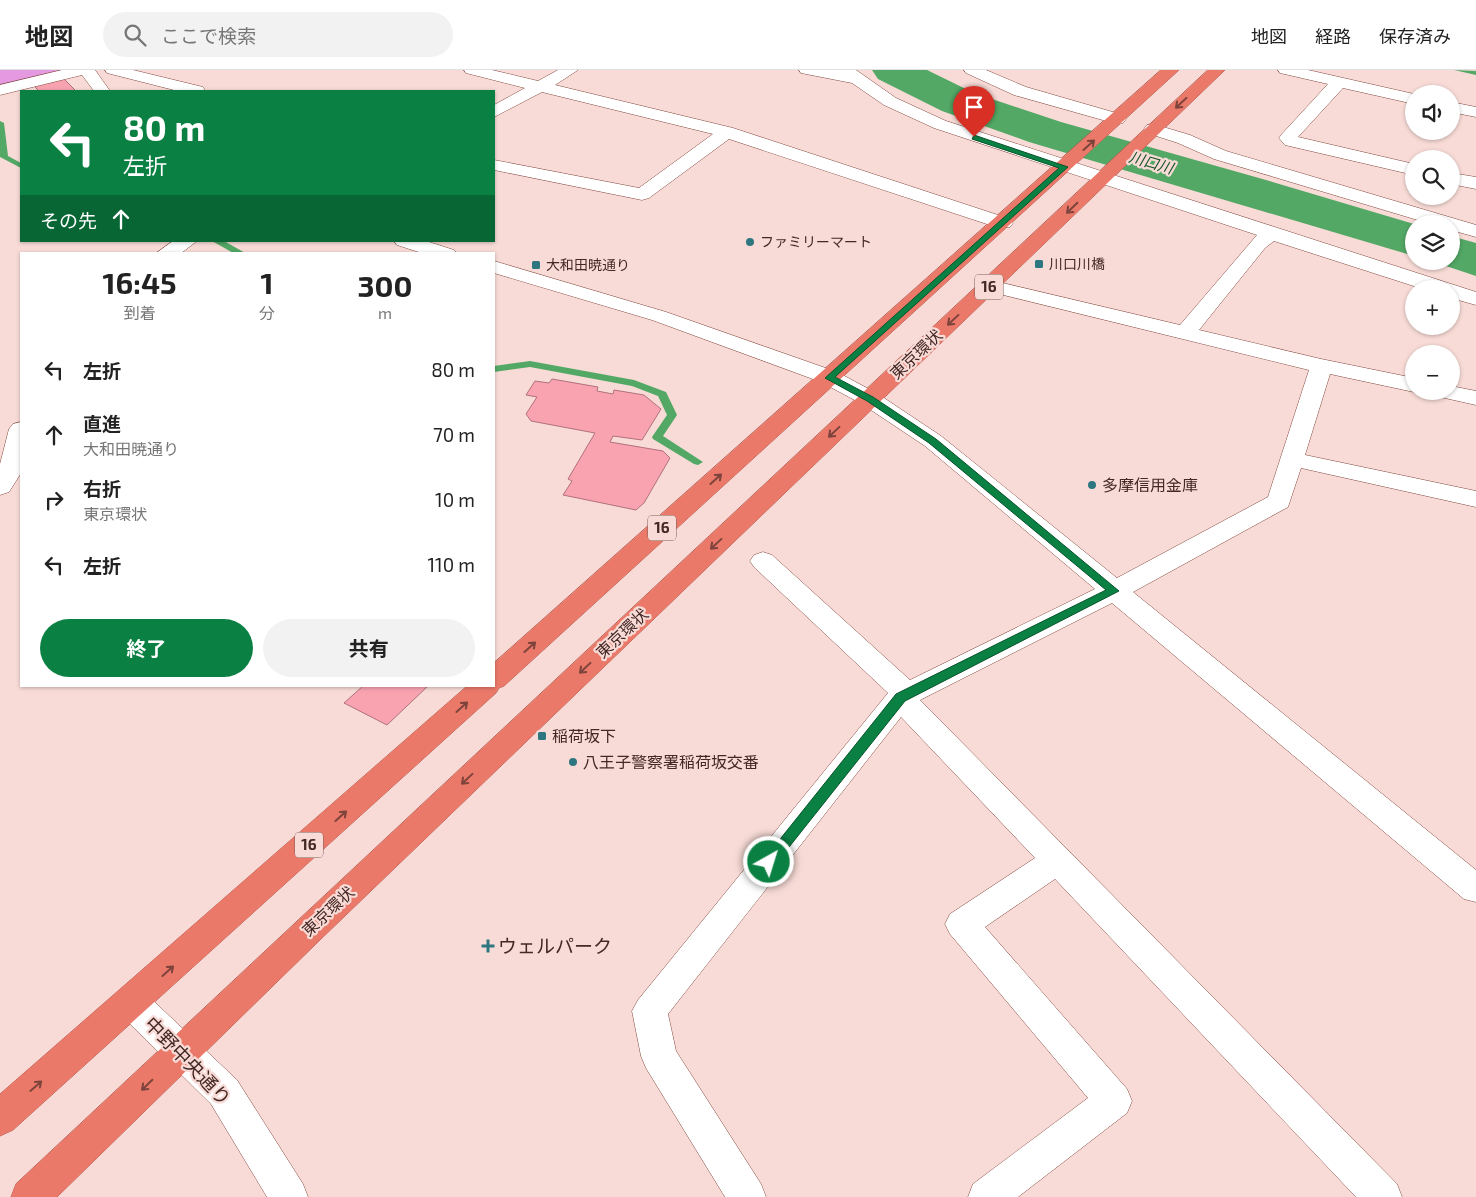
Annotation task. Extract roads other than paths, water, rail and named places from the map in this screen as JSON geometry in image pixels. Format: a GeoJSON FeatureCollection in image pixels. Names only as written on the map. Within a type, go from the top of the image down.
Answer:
{"type":"FeatureCollection","features":[{"type":"Feature","properties":{"kind":"highway","name":"16"},"geometry":{"type":"LineString","coordinates":[[495,678],[1003,224],[1171,70]]}},
{"type":"Feature","properties":{"kind":"highway","name":"東京環状"},"geometry":{"type":"LineString","coordinates":[[30,1197],[1217,70]]}},
{"type":"Feature","properties":{"kind":"highway","name":"16"},"geometry":{"type":"LineString","coordinates":[[0,1118],[132,1004],[485,687]]}},
{"type":"Feature","properties":{"kind":"street"},"geometry":{"type":"LineString","coordinates":[[0,90],[82,70]]}},
{"type":"Feature","properties":{"kind":"street"},"geometry":{"type":"LineString","coordinates":[[87,70],[101,90]]}},
{"type":"Feature","properties":{"kind":"street"},"geometry":{"type":"LineString","coordinates":[[113,70],[193,90]]}},
{"type":"Feature","properties":{"kind":"street"},"geometry":{"type":"LineString","coordinates":[[472,70],[727,132],[1003,224]]}},
{"type":"Feature","properties":{"kind":"street"},"geometry":{"type":"LineString","coordinates":[[495,111],[570,70]]}},
{"type":"Feature","properties":{"kind":"street"},"geometry":{"type":"LineString","coordinates":[[807,70],[850,74],[891,101],[932,121],[1270,234],[1416,280]]}},
{"type":"Feature","properties":{"kind":"street"},"geometry":{"type":"LineString","coordinates":[[1286,70],[1405,97]]}},
{"type":"Feature","properties":{"kind":"street"},"geometry":{"type":"LineString","coordinates":[[978,71],[1020,91],[1112,124]]}},
{"type":"Feature","properties":{"kind":"street"},"geometry":{"type":"LineString","coordinates":[[1338,82],[1288,138],[1292,141],[1405,168]]}},
{"type":"Feature","properties":{"kind":"street"},"geometry":{"type":"LineString","coordinates":[[1460,109],[1476,112]]}},
{"type":"Feature","properties":{"kind":"street"},"geometry":{"type":"LineString","coordinates":[[495,165],[642,194],[727,132]]}},
{"type":"Feature","properties":{"kind":"street"},"geometry":{"type":"LineString","coordinates":[[1149,134],[1184,139],[1220,155],[1476,231]]}},
{"type":"Feature","properties":{"kind":"street"},"geometry":{"type":"LineString","coordinates":[[1460,180],[1476,183]]}},
{"type":"Feature","properties":{"kind":"street"},"geometry":{"type":"LineString","coordinates":[[1184,334],[1258,244],[1270,234]]}},
{"type":"Feature","properties":{"kind":"street"},"geometry":{"type":"LineString","coordinates":[[168,252],[185,242]]}},
{"type":"Feature","properties":{"kind":"street"},"geometry":{"type":"LineString","coordinates":[[407,242],[440,252]]}},
{"type":"Feature","properties":{"kind":"street"},"geometry":{"type":"LineString","coordinates":[[495,267],[659,316],[829,378],[870,399],[933,441],[1476,889]]}},
{"type":"Feature","properties":{"kind":"street"},"geometry":{"type":"LineString","coordinates":[[990,286],[1184,334],[1405,383]]}},
{"type":"Feature","properties":{"kind":"street"},"geometry":{"type":"LineString","coordinates":[[1460,294],[1476,299]]}},
{"type":"Feature","properties":{"kind":"street"},"geometry":{"type":"LineString","coordinates":[[747,1197],[659,1056],[650,1011],[904,696],[1114,591],[1279,501],[1321,366]]}},
{"type":"Feature","properties":{"kind":"street"},"geometry":{"type":"LineString","coordinates":[[1460,394],[1476,398]]}},
{"type":"Feature","properties":{"kind":"street"},"geometry":{"type":"LineString","coordinates":[[0,487],[10,472],[20,433]]}},
{"type":"Feature","properties":{"kind":"street"},"geometry":{"type":"LineString","coordinates":[[1292,459],[1476,499]]}},
{"type":"Feature","properties":{"kind":"street"},"geometry":{"type":"LineString","coordinates":[[763,561],[904,696],[1058,860],[1383,1197]]}},
{"type":"Feature","properties":{"kind":"street"},"geometry":{"type":"LineString","coordinates":[[987,1197],[1114,1101],[962,924],[1058,860]]}},
{"type":"Feature","properties":{"kind":"street","name":"中野中央通り"},"geometry":{"type":"LineString","coordinates":[[132,1004],[224,1092],[289,1197]]}},
{"type":"Feature","properties":{"kind":"waterway","name":"川口川"},"geometry":{"type":"LineString","coordinates":[[893,70],[958,102],[1045,132],[1249,190],[1405,238]]}},
{"type":"Feature","properties":{"kind":"waterway"},"geometry":{"type":"LineString","coordinates":[[1458,70],[1476,73]]}},
{"type":"Feature","properties":{"kind":"waterway"},"geometry":{"type":"LineString","coordinates":[[0,123],[4,157],[20,165]]}},
{"type":"Feature","properties":{"kind":"waterway"},"geometry":{"type":"LineString","coordinates":[[218,242],[239,252]]}},
{"type":"Feature","properties":{"kind":"waterway","name":"川口川"},"geometry":{"type":"LineString","coordinates":[[1460,255],[1476,260]]}},
{"type":"Feature","properties":{"kind":"waterway"},"geometry":{"type":"LineString","coordinates":[[495,369],[530,364],[634,383],[662,394],[672,415],[657,437],[698,462]]}},
{"type":"Feature","properties":{"kind":"place","name":"ファミリーマート"},"geometry":{"type":"Point","coordinates":[750,242]}},
{"type":"Feature","properties":{"kind":"place","name":"川口川橋"},"geometry":{"type":"Point","coordinates":[1039,264]}},
{"type":"Feature","properties":{"kind":"place","name":"大和田暁通り"},"geometry":{"type":"Point","coordinates":[536,265]}},
{"type":"Feature","properties":{"kind":"place","name":"多摩信用金庫"},"geometry":{"type":"Point","coordinates":[1092,485]}},
{"type":"Feature","properties":{"kind":"place","name":"稲荷坂下"},"geometry":{"type":"Point","coordinates":[542,736]}},
{"type":"Feature","properties":{"kind":"place","name":"八王子警察署稲荷坂交番"},"geometry":{"type":"Point","coordinates":[573,762]}},
{"type":"Feature","properties":{"kind":"place","name":"ウェルパーク"},"geometry":{"type":"Point","coordinates":[488,946]}}]}
